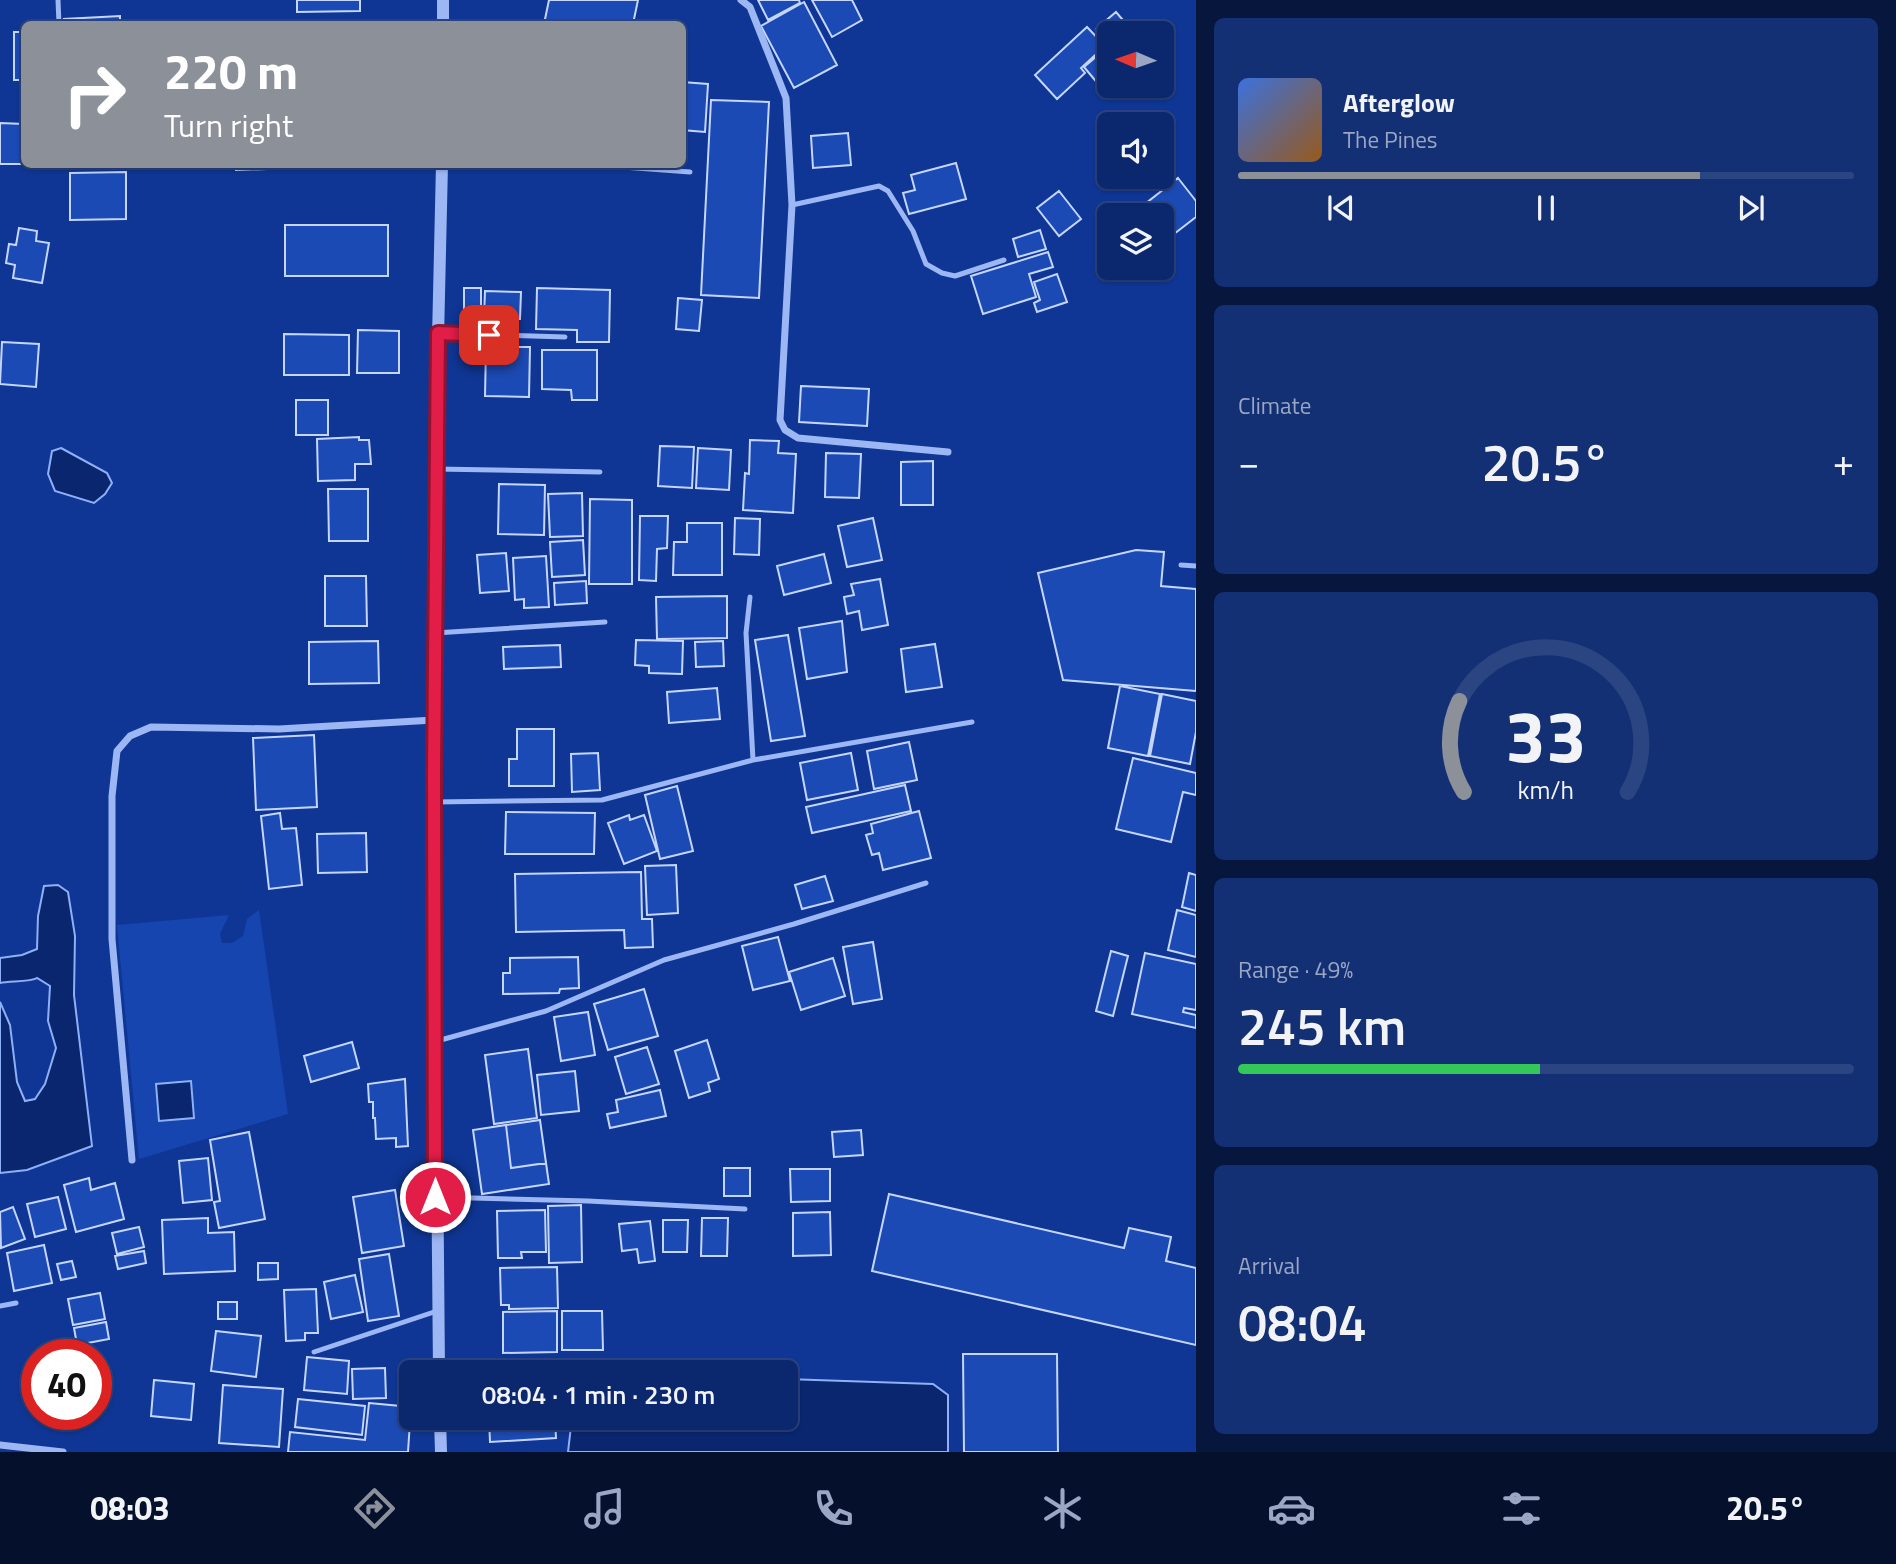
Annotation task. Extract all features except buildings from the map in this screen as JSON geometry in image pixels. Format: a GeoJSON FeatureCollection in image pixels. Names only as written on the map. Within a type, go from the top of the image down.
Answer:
{"type":"FeatureCollection","features":[{"type":"Feature","properties":{"kind":"street"},"geometry":{"type":"LineString","coordinates":[[443,0],[443,21]]}},
{"type":"Feature","properties":{"kind":"street"},"geometry":{"type":"LineString","coordinates":[[741,0],[750,7],[786,98],[792,205],[780,419],[785,430],[797,438],[948,452]]}},
{"type":"Feature","properties":{"kind":"street"},"geometry":{"type":"LineString","coordinates":[[438,1360],[435,1197],[434,720],[435,469],[443,168]]}},
{"type":"Feature","properties":{"kind":"street"},"geometry":{"type":"LineString","coordinates":[[132,1160],[112,939],[112,796],[117,751],[130,736],[151,727],[279,730],[434,720]]}},
{"type":"Feature","properties":{"kind":"street"},"geometry":{"type":"LineString","coordinates":[[440,1430],[441,1452]]}},
{"type":"Feature","properties":{"kind":"street"},"geometry":{"type":"LineString","coordinates":[[0,1445],[62,1452]]}},
{"type":"Feature","properties":{"kind":"lane"},"geometry":{"type":"LineString","coordinates":[[58,0],[59,21]]}},
{"type":"Feature","properties":{"kind":"lane"},"geometry":{"type":"LineString","coordinates":[[636,168],[690,172]]}},
{"type":"Feature","properties":{"kind":"lane"},"geometry":{"type":"LineString","coordinates":[[792,205],[879,186],[888,191],[913,231],[926,264],[942,273],[955,276],[1004,260]]}},
{"type":"Feature","properties":{"kind":"lane"},"geometry":{"type":"LineString","coordinates":[[438,333],[565,337]]}},
{"type":"Feature","properties":{"kind":"lane"},"geometry":{"type":"LineString","coordinates":[[435,469],[600,472]]}},
{"type":"Feature","properties":{"kind":"lane"},"geometry":{"type":"LineString","coordinates":[[1181,565],[1196,566]]}},
{"type":"Feature","properties":{"kind":"lane"},"geometry":{"type":"LineString","coordinates":[[750,597],[746,633],[754,760]]}},
{"type":"Feature","properties":{"kind":"lane"},"geometry":{"type":"LineString","coordinates":[[435,633],[605,622]]}},
{"type":"Feature","properties":{"kind":"lane"},"geometry":{"type":"LineString","coordinates":[[434,802],[602,800],[754,760],[971,722]]}},
{"type":"Feature","properties":{"kind":"lane"},"geometry":{"type":"LineString","coordinates":[[435,1041],[545,1011],[664,960],[794,924],[926,883]]}},
{"type":"Feature","properties":{"kind":"lane"},"geometry":{"type":"LineString","coordinates":[[435,1197],[745,1209]]}},
{"type":"Feature","properties":{"kind":"lane"},"geometry":{"type":"LineString","coordinates":[[0,1306],[16,1303]]}},
{"type":"Feature","properties":{"kind":"lane"},"geometry":{"type":"LineString","coordinates":[[314,1352],[436,1311]]}},
{"type":"Feature","properties":{"kind":"shaded area"},"geometry":{"type":"Polygon","coordinates":[[[61,448],[107,473],[112,483],[105,494],[94,503],[55,491],[48,474],[52,451],[61,448]]]}},
{"type":"Feature","properties":{"kind":"shaded area"},"geometry":{"type":"Polygon","coordinates":[[[58,885],[68,892],[75,936],[74,995],[92,1146],[27,1170],[0,1173],[0,1002],[10,1025],[17,1082],[25,1101],[35,1099],[45,1084],[56,1048],[48,1021],[50,986],[37,978],[0,983],[0,958],[22,955],[37,949],[38,916],[44,886],[58,885]]]}},
{"type":"Feature","properties":{"kind":"shaded area"},"geometry":{"type":"Polygon","coordinates":[[[259,910],[288,1114],[139,1159],[117,925],[229,915],[220,934],[222,943],[232,943],[243,936],[247,919],[259,910]]]}},
{"type":"Feature","properties":{"kind":"shaded area"},"geometry":{"type":"Polygon","coordinates":[[[191,1081],[194,1118],[159,1121],[156,1084],[191,1081]]]}},
{"type":"Feature","properties":{"kind":"shaded area"},"geometry":{"type":"Polygon","coordinates":[[[798,1379],[933,1384],[948,1395],[948,1452],[568,1452],[571,1430],[798,1430],[798,1379]]]}},
{"type":"Feature","properties":{"kind":"route"},"geometry":{"type":"LineString","coordinates":[[435,1197],[435,469],[438,333],[489,335]]}}]}
